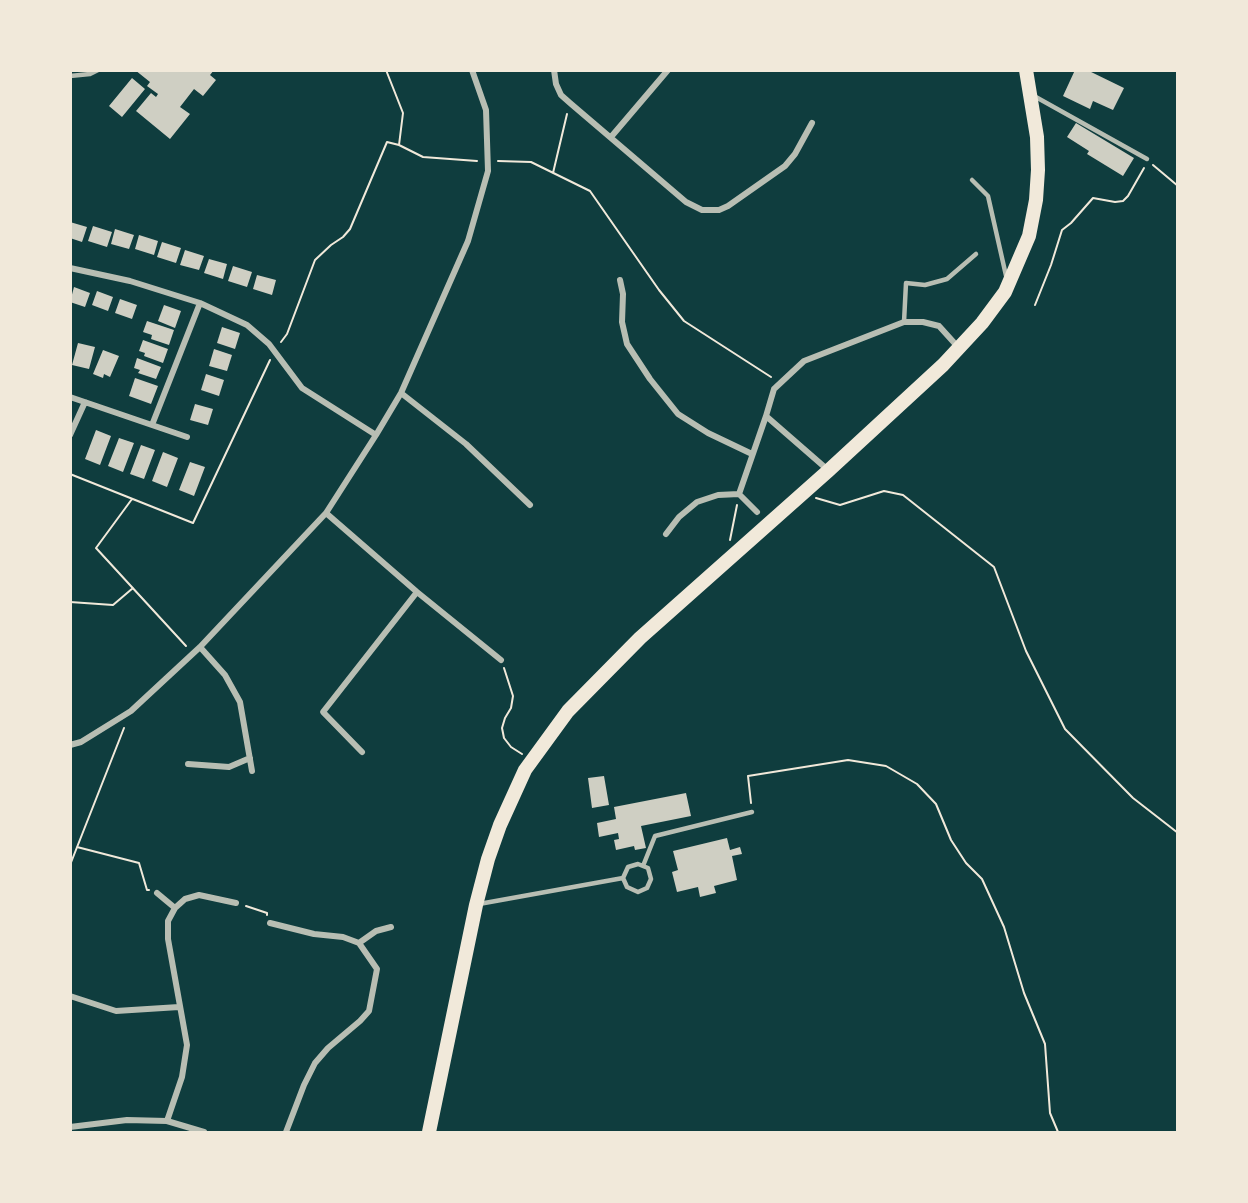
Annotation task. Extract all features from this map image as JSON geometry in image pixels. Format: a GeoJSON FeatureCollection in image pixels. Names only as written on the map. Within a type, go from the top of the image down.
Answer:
{"type":"FeatureCollection","features":[{"type":"Feature","properties":{"kind":"main road"},"geometry":{"type":"LineString","coordinates":[[429,1132],[476,905],[488,859],[500,825],[525,770],[568,711],[640,638],[943,365],[982,323],[1005,292],[1029,236],[1036,200],[1037,137],[1032,95],[1026,70]]}},
{"type":"Feature","properties":{"kind":"street"},"geometry":{"type":"LineString","coordinates":[[70,745],[81,742],[131,711],[200,647],[326,513],[376,435],[401,393],[468,241],[488,171],[486,110],[472,70]]}},
{"type":"Feature","properties":{"kind":"street"},"geometry":{"type":"LineString","coordinates":[[554,70],[556,84],[561,95],[686,202],[702,210],[719,210],[728,206],[785,166],[795,154],[812,123]]}},
{"type":"Feature","properties":{"kind":"street"},"geometry":{"type":"LineString","coordinates":[[611,137],[668,70]]}},
{"type":"Feature","properties":{"kind":"street"},"geometry":{"type":"LineString","coordinates":[[70,268],[130,281],[200,303],[247,325],[269,344],[302,388],[376,435]]}},
{"type":"Feature","properties":{"kind":"street"},"geometry":{"type":"LineString","coordinates":[[620,280],[623,294],[622,322],[627,344],[650,379],[678,414],[708,433],[752,454]]}},
{"type":"Feature","properties":{"kind":"street"},"geometry":{"type":"LineString","coordinates":[[152,425],[200,303]]}},
{"type":"Feature","properties":{"kind":"street"},"geometry":{"type":"LineString","coordinates":[[739,494],[774,389],[804,361],[904,322],[923,322],[939,326],[958,347]]}},
{"type":"Feature","properties":{"kind":"street"},"geometry":{"type":"LineString","coordinates":[[401,393],[466,444],[530,505]]}},
{"type":"Feature","properties":{"kind":"street"},"geometry":{"type":"LineString","coordinates":[[70,397],[187,437]]}},
{"type":"Feature","properties":{"kind":"street"},"geometry":{"type":"LineString","coordinates":[[70,435],[85,402]]}},
{"type":"Feature","properties":{"kind":"street"},"geometry":{"type":"LineString","coordinates":[[766,416],[828,471]]}},
{"type":"Feature","properties":{"kind":"street"},"geometry":{"type":"LineString","coordinates":[[666,534],[679,517],[697,502],[718,495],[739,494],[757,512]]}},
{"type":"Feature","properties":{"kind":"street"},"geometry":{"type":"LineString","coordinates":[[326,513],[417,592],[501,660]]}},
{"type":"Feature","properties":{"kind":"street"},"geometry":{"type":"LineString","coordinates":[[362,752],[323,712],[417,592]]}},
{"type":"Feature","properties":{"kind":"street"},"geometry":{"type":"LineString","coordinates":[[200,647],[225,675],[240,702],[252,771]]}},
{"type":"Feature","properties":{"kind":"street"},"geometry":{"type":"LineString","coordinates":[[188,764],[229,767],[250,758]]}},
{"type":"Feature","properties":{"kind":"street"},"geometry":{"type":"LineString","coordinates":[[157,893],[175,908]]}},
{"type":"Feature","properties":{"kind":"street"},"geometry":{"type":"LineString","coordinates":[[167,1122],[182,1077],[187,1045],[168,939],[168,921],[175,908],[185,899],[199,895],[236,903]]}},
{"type":"Feature","properties":{"kind":"street"},"geometry":{"type":"LineString","coordinates":[[270,923],[314,934],[343,937],[359,943],[377,969],[369,1011],[315,1063],[304,1084],[286,1132]]}},
{"type":"Feature","properties":{"kind":"street"},"geometry":{"type":"LineString","coordinates":[[359,943],[376,931],[391,927]]}},
{"type":"Feature","properties":{"kind":"street"},"geometry":{"type":"LineString","coordinates":[[70,996],[116,1011],[179,1007]]}},
{"type":"Feature","properties":{"kind":"street"},"geometry":{"type":"LineString","coordinates":[[70,1127],[127,1120],[167,1122],[204,1132]]}},
{"type":"Feature","properties":{"kind":"lane"},"geometry":{"type":"LineString","coordinates":[[70,76],[90,74],[98,70]]}},
{"type":"Feature","properties":{"kind":"lane"},"geometry":{"type":"LineString","coordinates":[[1032,95],[1147,159]]}},
{"type":"Feature","properties":{"kind":"lane"},"geometry":{"type":"LineString","coordinates":[[972,180],[988,196],[1008,285]]}},
{"type":"Feature","properties":{"kind":"lane"},"geometry":{"type":"LineString","coordinates":[[904,322],[906,283],[925,285],[947,279],[976,254]]}},
{"type":"Feature","properties":{"kind":"lane"},"geometry":{"type":"LineString","coordinates":[[644,866],[655,836],[752,812]]}},
{"type":"Feature","properties":{"kind":"lane"},"geometry":{"type":"LineString","coordinates":[[638,864],[648,868],[651,879],[647,888],[638,892],[627,887],[623,878],[628,867],[638,864]]}},
{"type":"Feature","properties":{"kind":"lane"},"geometry":{"type":"LineString","coordinates":[[476,905],[623,878]]}},
{"type":"Feature","properties":{"kind":"path"},"geometry":{"type":"LineString","coordinates":[[386,70],[403,113],[399,146]]}},
{"type":"Feature","properties":{"kind":"path"},"geometry":{"type":"LineString","coordinates":[[553,173],[570,103]]}},
{"type":"Feature","properties":{"kind":"path"},"geometry":{"type":"LineString","coordinates":[[70,474],[193,523],[274,351],[286,334],[315,260],[350,229],[387,142],[423,157],[488,162],[531,162],[590,191],[659,290],[684,321],[780,383]]}},
{"type":"Feature","properties":{"kind":"path"},"geometry":{"type":"LineString","coordinates":[[1035,305],[1062,230],[1093,198],[1123,201],[1128,196],[1147,159],[1178,186]]}},
{"type":"Feature","properties":{"kind":"path"},"geometry":{"type":"LineString","coordinates":[[803,493],[840,505],[884,491],[903,495],[994,567],[1026,651],[1065,729],[1133,798],[1178,833]]}},
{"type":"Feature","properties":{"kind":"path"},"geometry":{"type":"LineString","coordinates":[[726,561],[739,494]]}},
{"type":"Feature","properties":{"kind":"path"},"geometry":{"type":"LineString","coordinates":[[132,499],[96,548],[193,653]]}},
{"type":"Feature","properties":{"kind":"path"},"geometry":{"type":"LineString","coordinates":[[70,602],[113,605],[133,588]]}},
{"type":"Feature","properties":{"kind":"path"},"geometry":{"type":"LineString","coordinates":[[501,660],[513,696],[512,708],[502,728],[504,738],[511,747],[532,761]]}},
{"type":"Feature","properties":{"kind":"path"},"geometry":{"type":"LineString","coordinates":[[70,865],[131,711]]}},
{"type":"Feature","properties":{"kind":"path"},"geometry":{"type":"LineString","coordinates":[[752,812],[748,776],[848,759],[886,766],[917,784],[936,804],[951,840],[966,863],[982,879],[1004,927],[1024,993],[1045,1044],[1050,1113],[1058,1132]]}},
{"type":"Feature","properties":{"kind":"path"},"geometry":{"type":"LineString","coordinates":[[77,847],[139,863],[147,890],[157,893]]}},
{"type":"Feature","properties":{"kind":"path"},"geometry":{"type":"LineString","coordinates":[[236,903],[267,913],[270,923]]}},
{"type":"Feature","properties":{"kind":"building"},"geometry":{"type":"Polygon","coordinates":[[[135,70],[214,70],[210,75],[216,80],[203,96],[194,89],[180,107],[190,114],[170,139],[136,111],[151,93],[156,97],[158,94],[147,86],[150,82],[135,70]]]}},
{"type":"Feature","properties":{"kind":"building"},"geometry":{"type":"Polygon","coordinates":[[[1075,70],[1087,70],[1124,88],[1113,110],[1093,101],[1090,109],[1063,96],[1075,70]]]}},
{"type":"Feature","properties":{"kind":"building"},"geometry":{"type":"Polygon","coordinates":[[[132,78],[145,89],[122,117],[109,106],[132,78]]]}},
{"type":"Feature","properties":{"kind":"building"},"geometry":{"type":"Polygon","coordinates":[[[1076,123],[1134,158],[1123,176],[1087,154],[1089,151],[1067,137],[1076,123]]]}},
{"type":"Feature","properties":{"kind":"building"},"geometry":{"type":"Polygon","coordinates":[[[70,222],[87,227],[82,242],[70,238],[70,222]]]}},
{"type":"Feature","properties":{"kind":"building"},"geometry":{"type":"Polygon","coordinates":[[[93,226],[112,232],[107,247],[88,241],[93,226]]]}},
{"type":"Feature","properties":{"kind":"building"},"geometry":{"type":"Polygon","coordinates":[[[115,229],[134,235],[129,249],[111,244],[115,229]]]}},
{"type":"Feature","properties":{"kind":"building"},"geometry":{"type":"Polygon","coordinates":[[[139,235],[158,241],[154,255],[135,249],[139,235]]]}},
{"type":"Feature","properties":{"kind":"building"},"geometry":{"type":"Polygon","coordinates":[[[162,242],[181,248],[176,263],[157,257],[162,242]]]}},
{"type":"Feature","properties":{"kind":"building"},"geometry":{"type":"Polygon","coordinates":[[[185,250],[204,256],[199,270],[180,265],[185,250]]]}},
{"type":"Feature","properties":{"kind":"building"},"geometry":{"type":"Polygon","coordinates":[[[209,259],[227,264],[223,279],[204,273],[209,259]]]}},
{"type":"Feature","properties":{"kind":"building"},"geometry":{"type":"Polygon","coordinates":[[[233,266],[252,272],[247,287],[228,281],[233,266]]]}},
{"type":"Feature","properties":{"kind":"building"},"geometry":{"type":"Polygon","coordinates":[[[257,275],[276,280],[272,295],[253,289],[257,275]]]}},
{"type":"Feature","properties":{"kind":"building"},"geometry":{"type":"Polygon","coordinates":[[[74,287],[90,293],[85,307],[70,302],[74,287]]]}},
{"type":"Feature","properties":{"kind":"building"},"geometry":{"type":"Polygon","coordinates":[[[97,291],[113,297],[108,311],[92,305],[97,291]]]}},
{"type":"Feature","properties":{"kind":"building"},"geometry":{"type":"Polygon","coordinates":[[[120,299],[137,305],[132,319],[115,313],[120,299]]]}},
{"type":"Feature","properties":{"kind":"building"},"geometry":{"type":"Polygon","coordinates":[[[164,305],[181,311],[175,328],[158,321],[164,305]]]}},
{"type":"Feature","properties":{"kind":"building"},"geometry":{"type":"Polygon","coordinates":[[[147,321],[174,330],[169,345],[151,339],[152,335],[143,332],[147,321]]]}},
{"type":"Feature","properties":{"kind":"building"},"geometry":{"type":"Polygon","coordinates":[[[222,327],[240,333],[235,349],[217,343],[222,327]]]}},
{"type":"Feature","properties":{"kind":"building"},"geometry":{"type":"Polygon","coordinates":[[[143,340],[168,349],[163,363],[144,356],[145,353],[139,351],[143,340]]]}},
{"type":"Feature","properties":{"kind":"building"},"geometry":{"type":"Polygon","coordinates":[[[78,343],[95,347],[89,369],[72,365],[78,343]]]}},
{"type":"Feature","properties":{"kind":"building"},"geometry":{"type":"Polygon","coordinates":[[[214,349],[232,355],[227,371],[209,366],[214,349]]]}},
{"type":"Feature","properties":{"kind":"building"},"geometry":{"type":"Polygon","coordinates":[[[103,350],[119,356],[110,377],[104,374],[103,378],[93,374],[103,350]]]}},
{"type":"Feature","properties":{"kind":"building"},"geometry":{"type":"Polygon","coordinates":[[[137,358],[161,367],[156,379],[138,373],[140,370],[134,368],[137,358]]]}},
{"type":"Feature","properties":{"kind":"building"},"geometry":{"type":"Polygon","coordinates":[[[206,374],[224,380],[219,396],[201,390],[206,374]]]}},
{"type":"Feature","properties":{"kind":"building"},"geometry":{"type":"Polygon","coordinates":[[[135,378],[158,386],[151,404],[129,396],[135,378]]]}},
{"type":"Feature","properties":{"kind":"building"},"geometry":{"type":"Polygon","coordinates":[[[195,404],[213,409],[208,425],[190,420],[195,404]]]}},
{"type":"Feature","properties":{"kind":"building"},"geometry":{"type":"Polygon","coordinates":[[[96,430],[111,436],[100,465],[85,459],[96,430]]]}},
{"type":"Feature","properties":{"kind":"building"},"geometry":{"type":"Polygon","coordinates":[[[119,438],[134,443],[123,472],[108,466],[119,438]]]}},
{"type":"Feature","properties":{"kind":"building"},"geometry":{"type":"Polygon","coordinates":[[[141,445],[155,450],[144,479],[130,474],[141,445]]]}},
{"type":"Feature","properties":{"kind":"building"},"geometry":{"type":"Polygon","coordinates":[[[163,452],[178,458],[167,487],[152,481],[163,452]]]}},
{"type":"Feature","properties":{"kind":"building"},"geometry":{"type":"Polygon","coordinates":[[[190,462],[205,467],[194,496],[179,490],[190,462]]]}},
{"type":"Feature","properties":{"kind":"building"},"geometry":{"type":"Polygon","coordinates":[[[604,776],[609,805],[592,808],[588,778],[604,776]]]}},
{"type":"Feature","properties":{"kind":"building"},"geometry":{"type":"Polygon","coordinates":[[[686,793],[691,816],[641,826],[646,848],[635,850],[634,846],[616,850],[614,840],[619,839],[618,833],[599,837],[597,823],[616,819],[614,807],[686,793]]]}},
{"type":"Feature","properties":{"kind":"building"},"geometry":{"type":"Polygon","coordinates":[[[727,838],[730,850],[740,847],[742,854],[732,856],[737,880],[714,886],[716,893],[700,897],[698,887],[677,892],[672,872],[678,870],[673,851],[727,838]]]}}]}
